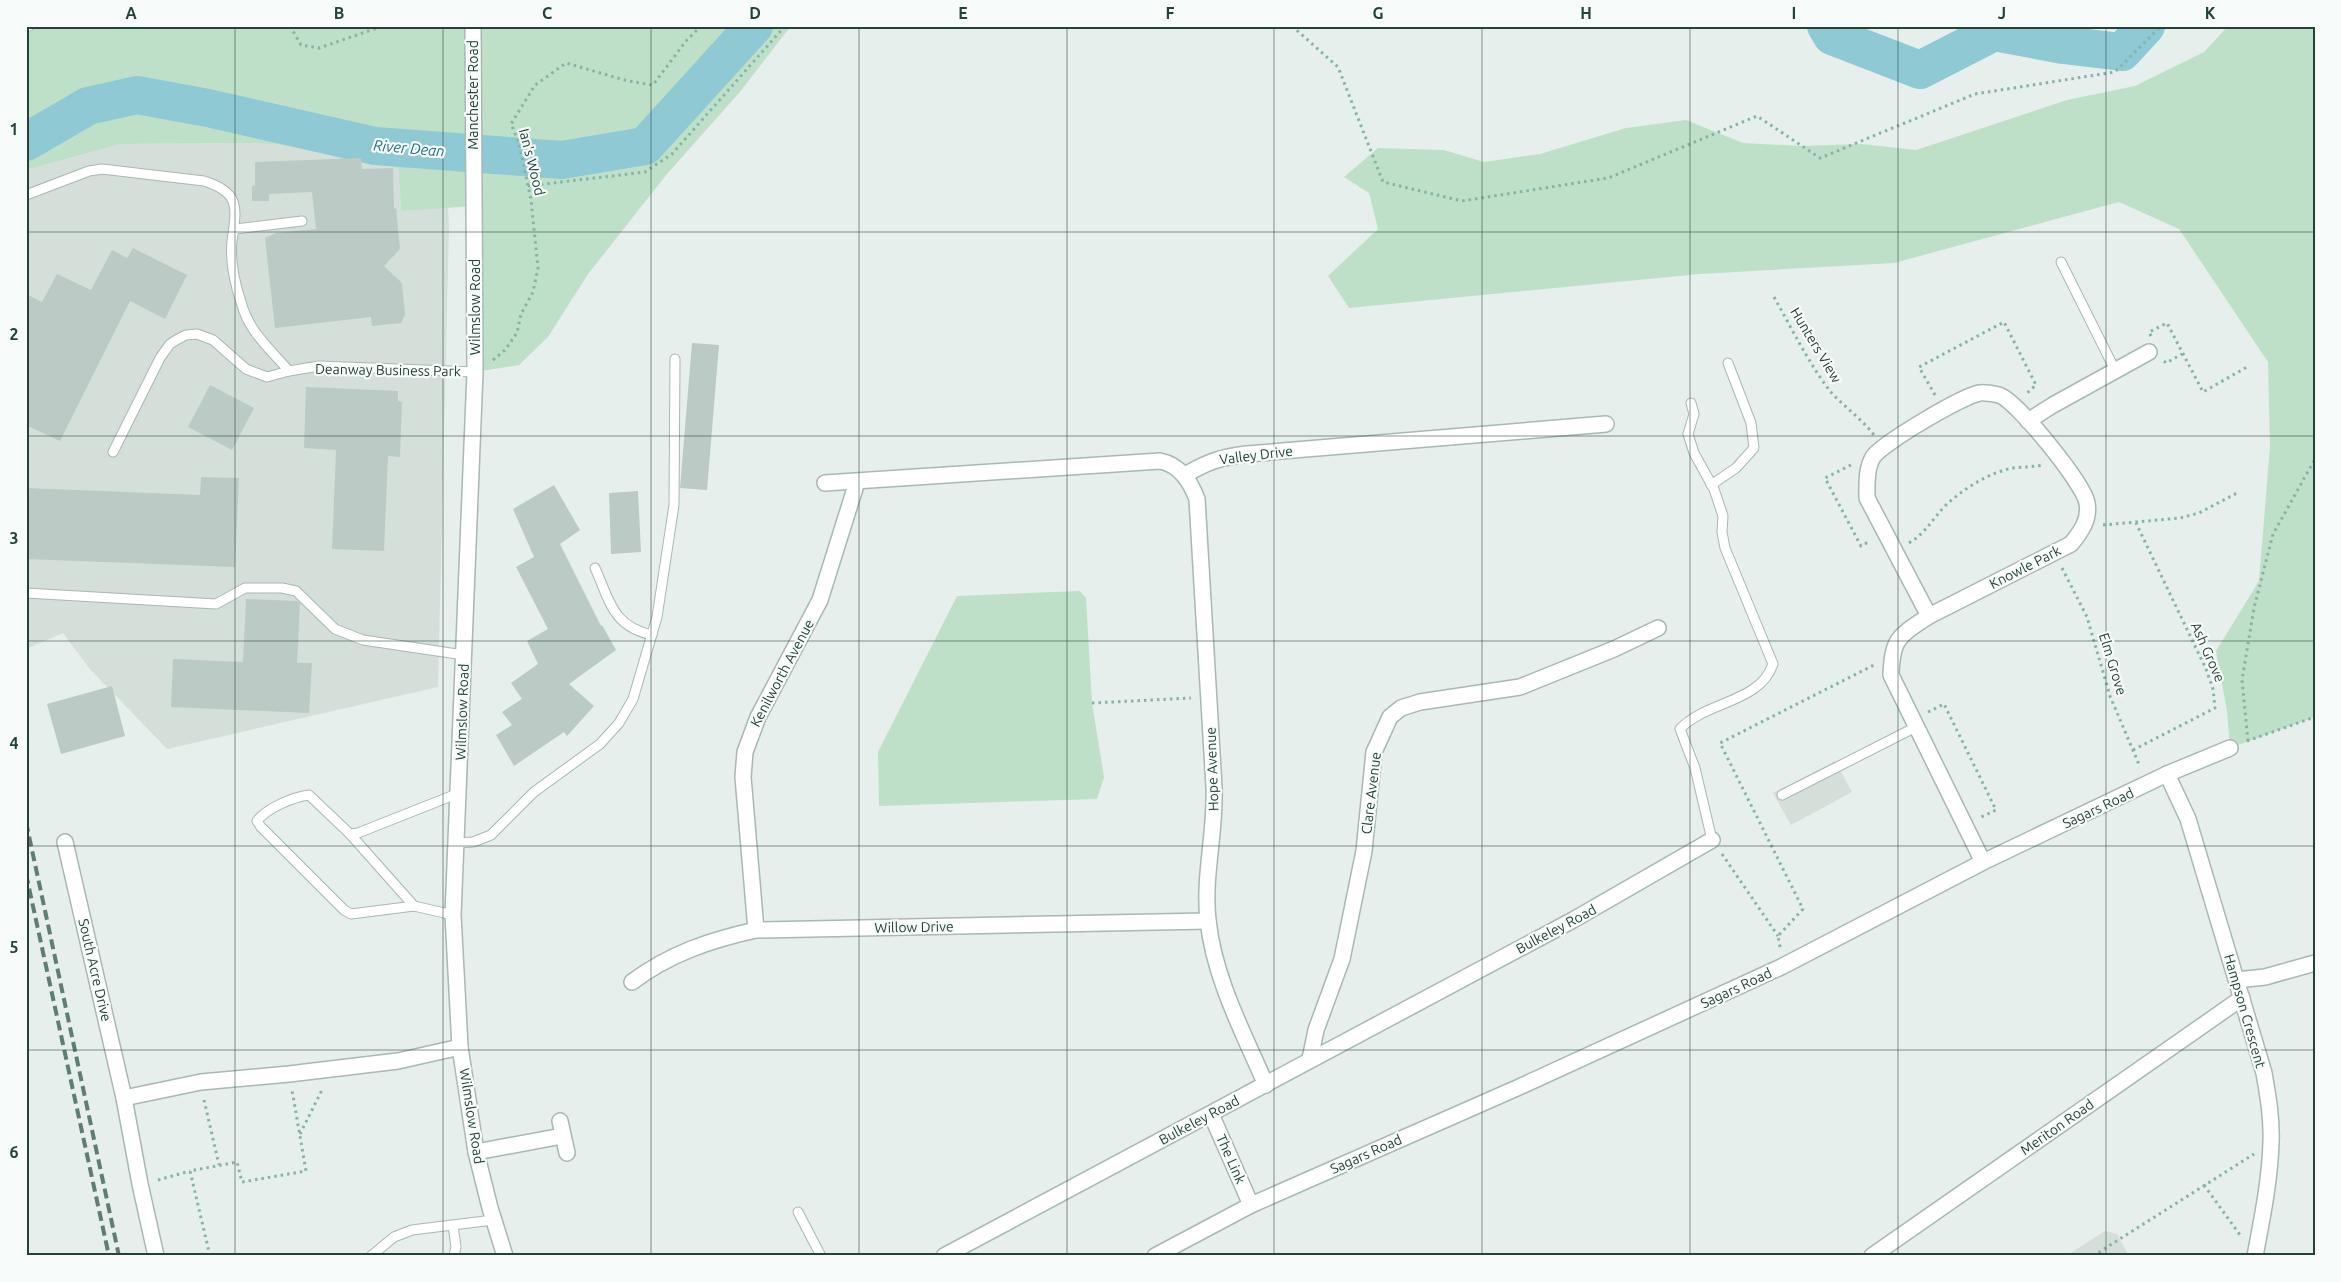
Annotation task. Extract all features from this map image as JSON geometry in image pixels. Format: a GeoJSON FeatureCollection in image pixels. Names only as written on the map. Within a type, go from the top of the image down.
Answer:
{"type":"FeatureCollection","features":[{"type":"Feature","properties":{"kind":"street","name":"Manchester Road"},"geometry":{"type":"LineString","coordinates":[[473,26],[474,163]]}},
{"type":"Feature","properties":{"kind":"street","name":"Wilmslow Road"},"geometry":{"type":"LineString","coordinates":[[474,163],[476,206],[475,372],[453,915],[460,1047],[476,1152],[493,1220],[505,1256]]}},
{"type":"Feature","properties":{"kind":"street"},"geometry":{"type":"LineString","coordinates":[[2028,421],[2053,405],[2116,372],[2149,352]]}},
{"type":"Feature","properties":{"kind":"street"},"geometry":{"type":"LineString","coordinates":[[1928,616],[1867,498],[1869,468],[1874,456],[1883,446],[1966,398],[1981,393],[2001,396],[2014,405],[2028,421],[2084,493],[2088,504],[2086,521]]}},
{"type":"Feature","properties":{"kind":"street","name":"Valley Drive"},"geometry":{"type":"LineString","coordinates":[[1185,475],[1207,462],[1225,456],[1606,424]]}},
{"type":"Feature","properties":{"kind":"street"},"geometry":{"type":"LineString","coordinates":[[825,483],[1160,461],[1176,467],[1185,475]]}},
{"type":"Feature","properties":{"kind":"street","name":"Hope Avenue"},"geometry":{"type":"LineString","coordinates":[[1185,475],[1196,499],[1215,813],[1207,880],[1208,921],[1226,994],[1266,1085]]}},
{"type":"Feature","properties":{"kind":"street","name":"Kenilworth Avenue"},"geometry":{"type":"LineString","coordinates":[[756,930],[743,777],[745,752],[758,717],[820,600],[857,482]]}},
{"type":"Feature","properties":{"kind":"street","name":"Knowle Park"},"geometry":{"type":"LineString","coordinates":[[1983,862],[1891,675],[1892,653],[1898,638],[1928,616],[2071,544],[2080,534],[2086,521]]}},
{"type":"Feature","properties":{"kind":"street","name":"Clare Avenue"},"geometry":{"type":"LineString","coordinates":[[1310,1059],[1316,1030],[1342,959],[1364,851],[1374,752],[1390,717],[1401,708],[1420,702],[1520,687],[1614,649],[1658,628]]}},
{"type":"Feature","properties":{"kind":"street","name":"Sagars Road"},"geometry":{"type":"LineString","coordinates":[[1155,1256],[1252,1205],[1517,1088],[1781,967],[1983,862],[2167,774],[2230,748]]}},
{"type":"Feature","properties":{"kind":"street","name":"Hampson Crescent"},"geometry":{"type":"LineString","coordinates":[[2167,774],[2188,819],[2264,1073],[2270,1109],[2271,1143],[2263,1214],[2255,1256]]}},
{"type":"Feature","properties":{"kind":"street","name":"Bulkeley Road"},"geometry":{"type":"LineString","coordinates":[[944,1256],[1573,920],[1712,840]]}},
{"type":"Feature","properties":{"kind":"street","name":"South Acre Drive"},"geometry":{"type":"LineString","coordinates":[[65,842],[124,1098],[156,1256]]}},
{"type":"Feature","properties":{"kind":"street","name":"Willow Drive"},"geometry":{"type":"LineString","coordinates":[[632,982],[652,966],[687,950],[717,938],[756,930],[1208,921]]}},
{"type":"Feature","properties":{"kind":"street"},"geometry":{"type":"LineString","coordinates":[[2237,980],[2265,977],[2315,963]]}},
{"type":"Feature","properties":{"kind":"street","name":"Meriton Road"},"geometry":{"type":"LineString","coordinates":[[1872,1256],[2242,998]]}},
{"type":"Feature","properties":{"kind":"street"},"geometry":{"type":"LineString","coordinates":[[124,1098],[200,1082],[290,1074],[398,1061],[460,1047]]}},
{"type":"Feature","properties":{"kind":"street","name":"The Link"},"geometry":{"type":"LineString","coordinates":[[1211,1114],[1252,1205]]}},
{"type":"Feature","properties":{"kind":"street"},"geometry":{"type":"LineString","coordinates":[[476,1152],[561,1129],[567,1153]]}},
{"type":"Feature","properties":{"kind":"lane"},"geometry":{"type":"LineString","coordinates":[[26,195],[89,171],[102,169],[204,181],[219,186],[227,192],[236,210],[232,242],[236,282],[246,318],[264,345],[289,370]]}},
{"type":"Feature","properties":{"kind":"lane"},"geometry":{"type":"LineString","coordinates":[[235,229],[302,222]]}},
{"type":"Feature","properties":{"kind":"lane"},"geometry":{"type":"LineString","coordinates":[[2061,262],[2116,372]]}},
{"type":"Feature","properties":{"kind":"lane","name":"Deanway Business Park"},"geometry":{"type":"LineString","coordinates":[[113,452],[160,358],[170,344],[186,335],[205,336],[255,374],[268,377],[289,370],[319,366],[475,372]]}},
{"type":"Feature","properties":{"kind":"lane"},"geometry":{"type":"LineString","coordinates":[[456,844],[473,842],[491,835],[534,792],[600,744],[619,723],[633,699],[657,617],[674,505],[675,359]]}},
{"type":"Feature","properties":{"kind":"lane"},"geometry":{"type":"LineString","coordinates":[[1711,485],[1736,468],[1754,448],[1751,423],[1728,363]]}},
{"type":"Feature","properties":{"kind":"lane"},"geometry":{"type":"LineString","coordinates":[[1691,403],[1694,414],[1688,434],[1694,453],[1711,485],[1723,516],[1722,532],[1725,548],[1773,664],[1769,677],[1757,688],[1690,718],[1680,729],[1695,768],[1712,840]]}},
{"type":"Feature","properties":{"kind":"lane"},"geometry":{"type":"LineString","coordinates":[[596,568],[616,616],[636,631],[652,635]]}},
{"type":"Feature","properties":{"kind":"lane"},"geometry":{"type":"LineString","coordinates":[[26,594],[216,604],[246,588],[282,588],[296,591],[335,629],[363,640],[464,655]]}},
{"type":"Feature","properties":{"kind":"lane"},"geometry":{"type":"LineString","coordinates":[[1782,794],[1914,724]]}},
{"type":"Feature","properties":{"kind":"lane"},"geometry":{"type":"LineString","coordinates":[[350,834],[358,833],[459,793]]}},
{"type":"Feature","properties":{"kind":"lane"},"geometry":{"type":"LineString","coordinates":[[414,906],[350,834],[309,794],[262,814],[257,821],[337,903],[351,914],[414,906],[453,915]]}},
{"type":"Feature","properties":{"kind":"lane"},"geometry":{"type":"LineString","coordinates":[[798,1212],[821,1256]]}},
{"type":"Feature","properties":{"kind":"lane"},"geometry":{"type":"LineString","coordinates":[[370,1256],[394,1237],[412,1230],[493,1220]]}},
{"type":"Feature","properties":{"kind":"lane"},"geometry":{"type":"LineString","coordinates":[[453,1226],[456,1247],[454,1256]]}},
{"type":"Feature","properties":{"kind":"path"},"geometry":{"type":"LineString","coordinates":[[290,26],[300,44],[319,48],[383,26]]}},
{"type":"Feature","properties":{"kind":"path","name":"Ian's Wood"},"geometry":{"type":"LineString","coordinates":[[475,372],[506,350],[517,333],[521,314],[532,292],[538,268],[528,185],[519,143],[511,124],[535,85],[566,63],[628,81],[653,85],[686,40],[701,26]]}},
{"type":"Feature","properties":{"kind":"path"},"geometry":{"type":"LineString","coordinates":[[528,185],[646,172],[672,154],[785,26]]}},
{"type":"Feature","properties":{"kind":"path"},"geometry":{"type":"LineString","coordinates":[[1292,26],[1338,67],[1383,182],[1462,201],[1608,178],[1757,116],[1820,158],[1975,94],[2115,72],[2161,26]]}},
{"type":"Feature","properties":{"kind":"path","name":"Hunters View"},"geometry":{"type":"LineString","coordinates":[[1774,297],[1808,359],[1832,392],[1866,424],[1883,446]]}},
{"type":"Feature","properties":{"kind":"path"},"geometry":{"type":"LineString","coordinates":[[1944,411],[1919,367],[2004,322],[2036,385],[2014,405]]}},
{"type":"Feature","properties":{"kind":"path"},"geometry":{"type":"LineString","coordinates":[[2149,332],[2167,324],[2203,392],[2247,367]]}},
{"type":"Feature","properties":{"kind":"path"},"geometry":{"type":"LineString","coordinates":[[2248,741],[2242,680],[2254,608],[2272,534],[2315,459]]}},
{"type":"Feature","properties":{"kind":"path"},"geometry":{"type":"LineString","coordinates":[[1895,551],[1924,534],[1946,505],[1991,476],[2012,468],[2061,461]]}},
{"type":"Feature","properties":{"kind":"path"},"geometry":{"type":"LineString","coordinates":[[2086,521],[2104,525],[2180,518],[2199,513],[2237,493]]}},
{"type":"Feature","properties":{"kind":"path","name":"Ash Grove"},"geometry":{"type":"LineString","coordinates":[[2133,750],[2215,708],[2213,688],[2206,669],[2136,523]]}},
{"type":"Feature","properties":{"kind":"path","name":"Elm Grove"},"geometry":{"type":"LineString","coordinates":[[2055,552],[2087,617],[2110,696],[2147,785]]}},
{"type":"Feature","properties":{"kind":"path"},"geometry":{"type":"LineString","coordinates":[[1854,675],[1879,662]]}},
{"type":"Feature","properties":{"kind":"path"},"geometry":{"type":"LineString","coordinates":[[1092,703],[1209,697]]}},
{"type":"Feature","properties":{"kind":"path"},"geometry":{"type":"LineString","coordinates":[[1914,724],[1944,704],[1996,810],[1965,826]]}},
{"type":"Feature","properties":{"kind":"path"},"geometry":{"type":"LineString","coordinates":[[2230,748],[2315,717]]}},
{"type":"Feature","properties":{"kind":"path"},"geometry":{"type":"LineString","coordinates":[[1712,840],[1778,936]]}},
{"type":"Feature","properties":{"kind":"path"},"geometry":{"type":"LineString","coordinates":[[300,1134],[332,1069]]}},
{"type":"Feature","properties":{"kind":"path"},"geometry":{"type":"LineString","coordinates":[[140,1184],[190,1171],[237,1162],[242,1182],[306,1171],[290,1074]]}},
{"type":"Feature","properties":{"kind":"path"},"geometry":{"type":"LineString","coordinates":[[200,1082],[219,1165]]}},
{"type":"Feature","properties":{"kind":"path"},"geometry":{"type":"LineString","coordinates":[[2093,1256],[2271,1143]]}},
{"type":"Feature","properties":{"kind":"path"},"geometry":{"type":"LineString","coordinates":[[190,1171],[210,1256]]}},
{"type":"Feature","properties":{"kind":"path"},"geometry":{"type":"LineString","coordinates":[[2204,1184],[2255,1256]]}},
{"type":"Feature","properties":{"kind":"shaded area"},"geometry":{"type":"Polygon","coordinates":[[[250,143],[331,148],[400,169],[401,211],[448,207],[438,687],[167,749],[89,668],[63,633],[26,649],[26,170],[121,144],[250,143]]]}},
{"type":"Feature","properties":{"kind":"shaded area"},"geometry":{"type":"Polygon","coordinates":[[[1835,761],[1852,792],[1791,825],[1773,793],[1835,761]]]}},
{"type":"Feature","properties":{"kind":"shaded area"},"geometry":{"type":"Polygon","coordinates":[[[2105,1231],[2117,1234],[2129,1256],[2066,1256],[2105,1231]]]}},
{"type":"Feature","properties":{"kind":"green space"},"geometry":{"type":"Polygon","coordinates":[[[26,26],[466,26],[473,80],[481,26],[791,26],[739,93],[667,174],[588,274],[548,337],[519,365],[475,372],[475,206],[401,211],[399,169],[331,148],[250,143],[121,144],[26,170],[26,26]]]}},
{"type":"Feature","properties":{"kind":"green space"},"geometry":{"type":"Polygon","coordinates":[[[2228,26],[2315,26],[2315,717],[2230,748],[2227,711],[2216,651],[2259,581],[2270,446],[2268,362],[2179,229],[2119,202],[1894,263],[1700,274],[1349,308],[1328,276],[1378,229],[1369,193],[1344,177],[1378,148],[1444,150],[1484,162],[1540,154],[1626,128],[1686,120],[1743,143],[1802,146],[1861,144],[1916,150],[2067,100],[2135,86],[2204,52],[2228,26]]]}},
{"type":"Feature","properties":{"kind":"green space"},"geometry":{"type":"Polygon","coordinates":[[[1080,591],[1086,598],[1092,703],[1104,777],[1097,799],[879,806],[878,752],[957,596],[1080,591]]]}},
{"type":"Feature","properties":{"kind":"building"},"geometry":{"type":"Polygon","coordinates":[[[361,158],[362,169],[393,168],[394,209],[396,208],[400,249],[384,266],[402,283],[405,315],[401,323],[372,326],[371,317],[275,328],[265,238],[276,233],[316,229],[312,192],[269,194],[269,201],[252,201],[252,186],[255,185],[255,162],[361,158]]]}},
{"type":"Feature","properties":{"kind":"building"},"geometry":{"type":"Polygon","coordinates":[[[133,248],[187,275],[165,319],[130,301],[60,441],[26,425],[26,294],[42,302],[57,274],[91,290],[112,250],[127,258],[133,248]]]}},
{"type":"Feature","properties":{"kind":"building"},"geometry":{"type":"Polygon","coordinates":[[[692,343],[719,345],[707,490],[680,488],[692,343]]]}},
{"type":"Feature","properties":{"kind":"building"},"geometry":{"type":"Polygon","coordinates":[[[210,385],[254,408],[232,450],[188,427],[210,385]]]}},
{"type":"Feature","properties":{"kind":"building"},"geometry":{"type":"Polygon","coordinates":[[[306,387],[398,391],[398,401],[402,402],[400,457],[388,456],[384,551],[332,549],[336,450],[304,448],[306,387]]]}},
{"type":"Feature","properties":{"kind":"building"},"geometry":{"type":"Polygon","coordinates":[[[201,477],[239,478],[235,567],[26,559],[26,488],[200,495],[201,477]]]}},
{"type":"Feature","properties":{"kind":"building"},"geometry":{"type":"Polygon","coordinates":[[[554,485],[580,530],[560,544],[601,626],[616,650],[569,684],[594,706],[567,736],[564,732],[514,766],[496,735],[512,725],[502,712],[522,699],[511,683],[538,664],[527,641],[548,629],[516,567],[534,557],[513,509],[554,485]]]}},
{"type":"Feature","properties":{"kind":"building"},"geometry":{"type":"Polygon","coordinates":[[[638,491],[641,552],[611,554],[609,493],[638,491]]]}},
{"type":"Feature","properties":{"kind":"building"},"geometry":{"type":"Polygon","coordinates":[[[246,599],[297,601],[300,603],[297,663],[312,663],[309,713],[171,707],[173,659],[243,662],[246,599]]]}},
{"type":"Feature","properties":{"kind":"building"},"geometry":{"type":"Polygon","coordinates":[[[112,686],[125,736],[61,754],[47,704],[112,686]]]}},
{"type":"Feature","properties":{"kind":"waterway","name":"River Dean"},"geometry":{"type":"LineString","coordinates":[[26,142],[88,106],[137,95],[208,108],[375,146],[562,160],[645,146],[754,26]]}},
{"type":"Feature","properties":{"kind":"waterway","name":"River Dean"},"geometry":{"type":"LineString","coordinates":[[1826,26],[1832,36],[1920,70],[1994,32],[2063,45],[2122,52],[2146,26]]}},
{"type":"Feature","properties":{"kind":"railway"},"geometry":{"type":"LineString","coordinates":[[26,822],[119,1256]]}},
{"type":"Feature","properties":{"kind":"railway"},"geometry":{"type":"LineString","coordinates":[[26,874],[109,1256]]}}]}
